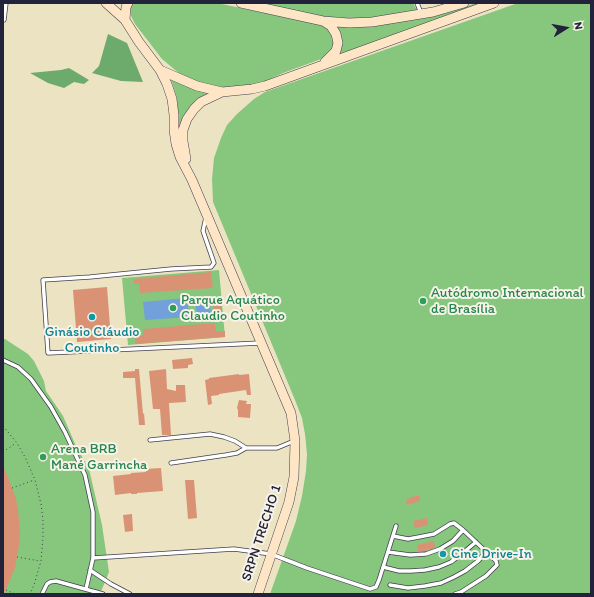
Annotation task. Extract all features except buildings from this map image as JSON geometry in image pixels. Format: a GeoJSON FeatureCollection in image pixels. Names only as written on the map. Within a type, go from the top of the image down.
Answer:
{"type":"FeatureCollection","features":[{"type":"Feature","properties":{"kind":"main road","name":"SRPN TRECHO 1"},"geometry":{"type":"LineString","coordinates":[[106,3],[125,20],[160,70],[167,84],[172,99],[176,144],[180,157],[192,180]]}},
{"type":"Feature","properties":{"kind":"main road"},"geometry":{"type":"LineString","coordinates":[[125,20],[128,3]]}},
{"type":"Feature","properties":{"kind":"main road"},"geometry":{"type":"LineString","coordinates":[[241,3],[324,21],[349,22],[372,22],[422,14],[464,3]]}},
{"type":"Feature","properties":{"kind":"main road"},"geometry":{"type":"LineString","coordinates":[[160,70],[197,86],[222,92],[252,89],[277,82],[494,3]]}},
{"type":"Feature","properties":{"kind":"main road"},"geometry":{"type":"LineString","coordinates":[[321,65],[336,51],[338,43],[336,34],[331,26],[324,21]]}},
{"type":"Feature","properties":{"kind":"main road","name":"SRPN TRECHO 1"},"geometry":{"type":"LineString","coordinates":[[222,92],[201,102],[187,119],[183,141],[187,164],[206,214],[291,413],[295,441],[294,477],[289,502],[258,594]]}},
{"type":"Feature","properties":{"kind":"lane"},"geometry":{"type":"LineString","coordinates":[[3,20],[6,3]]}},
{"type":"Feature","properties":{"kind":"lane"},"geometry":{"type":"LineString","coordinates":[[418,3],[422,14]]}},
{"type":"Feature","properties":{"kind":"lane","name":"SRPN TRECHO 1"},"geometry":{"type":"LineString","coordinates":[[206,214],[203,231],[214,263],[211,267],[43,280],[48,353],[261,343]]}},
{"type":"Feature","properties":{"kind":"lane"},"geometry":{"type":"LineString","coordinates":[[3,360],[18,367],[31,379],[51,407],[65,432],[85,475],[94,512],[93,558],[86,588]]}},
{"type":"Feature","properties":{"kind":"lane"},"geometry":{"type":"LineString","coordinates":[[150,440],[210,434],[235,441],[246,448]]}},
{"type":"Feature","properties":{"kind":"lane"},"geometry":{"type":"LineString","coordinates":[[171,463],[237,453],[246,448],[277,448],[295,441]]}},
{"type":"Feature","properties":{"kind":"lane"},"geometry":{"type":"LineString","coordinates":[[393,536],[408,539],[434,534],[452,523],[464,530],[496,561],[497,565],[486,576],[461,592],[455,594]]}},
{"type":"Feature","properties":{"kind":"lane"},"geometry":{"type":"LineString","coordinates":[[93,558],[234,549],[271,554],[366,588],[373,588],[376,587],[379,580],[396,526]]}},
{"type":"Feature","properties":{"kind":"lane"},"geometry":{"type":"LineString","coordinates":[[388,552],[410,555],[426,554],[440,549],[453,541],[464,530]]}},
{"type":"Feature","properties":{"kind":"lane"},"geometry":{"type":"LineString","coordinates":[[383,567],[411,572],[425,570],[451,562],[476,542]]}},
{"type":"Feature","properties":{"kind":"lane"},"geometry":{"type":"LineString","coordinates":[[390,585],[408,588],[441,583],[465,571],[478,561],[486,552]]}},
{"type":"Feature","properties":{"kind":"lane"},"geometry":{"type":"LineString","coordinates":[[90,570],[111,584],[130,594]]}},
{"type":"Feature","properties":{"kind":"lane"},"geometry":{"type":"LineString","coordinates":[[42,594],[47,584],[56,581],[86,588],[103,594]]}},
{"type":"Feature","properties":{"kind":"path"},"geometry":{"type":"LineString","coordinates":[[3,426],[17,443],[25,457],[35,480],[41,504],[43,520],[41,561],[30,594]]}},
{"type":"Feature","properties":{"kind":"path"},"geometry":{"type":"LineString","coordinates":[[3,452],[17,443]]}},
{"type":"Feature","properties":{"kind":"path"},"geometry":{"type":"LineString","coordinates":[[12,488],[35,480]]}},
{"type":"Feature","properties":{"kind":"path"},"geometry":{"type":"LineString","coordinates":[[17,557],[41,561]]}},
{"type":"Feature","properties":{"kind":"path"},"geometry":{"type":"LineString","coordinates":[[6,590],[15,594]]}},
{"type":"Feature","properties":{"kind":"green space"},"geometry":{"type":"Polygon","coordinates":[[[133,3],[217,3],[321,25],[331,31],[334,38],[334,47],[324,58],[283,73],[259,84],[235,88],[207,86],[180,74],[162,59],[135,24],[131,16],[131,7],[133,3]]]}},
{"type":"Feature","properties":{"kind":"green space"},"geometry":{"type":"Polygon","coordinates":[[[256,3],[413,3],[417,10],[369,19],[325,17],[256,3]]]}},
{"type":"Feature","properties":{"kind":"green space"},"geometry":{"type":"Polygon","coordinates":[[[476,3],[486,3],[341,56],[341,37],[335,26],[438,15],[476,3]]]}},
{"type":"Feature","properties":{"kind":"green space","name":"Autódromo Internacional de Brasília"},"geometry":{"type":"Polygon","coordinates":[[[518,3],[591,3],[591,594],[270,594],[296,521],[302,496],[307,454],[305,434],[302,418],[295,400],[213,202],[212,179],[214,158],[221,138],[227,125],[237,114],[254,99],[265,92],[518,3]]]}},
{"type":"Feature","properties":{"kind":"green space"},"geometry":{"type":"Polygon","coordinates":[[[108,34],[127,43],[143,82],[121,81],[92,73],[99,66],[108,34]]]}},
{"type":"Feature","properties":{"kind":"green space"},"geometry":{"type":"Polygon","coordinates":[[[69,68],[89,80],[84,84],[74,82],[64,88],[48,83],[30,73],[61,70],[69,68]]]}},
{"type":"Feature","properties":{"kind":"green space"},"geometry":{"type":"Polygon","coordinates":[[[171,79],[209,93],[179,136],[177,98],[171,79]]]}},
{"type":"Feature","properties":{"kind":"green space","name":"Parque Aquático Claudio Coutinho"},"geometry":{"type":"Polygon","coordinates":[[[219,270],[225,337],[128,345],[122,278],[219,270]]]}},
{"type":"Feature","properties":{"kind":"green space","name":"Arena BRB Mané Garrincha"},"geometry":{"type":"Polygon","coordinates":[[[3,339],[28,354],[34,361],[44,381],[46,391],[63,416],[76,446],[89,469],[102,525],[109,572],[100,594],[3,594],[3,339]]]}},
{"type":"Feature","properties":{"kind":"water"},"geometry":{"type":"Polygon","coordinates":[[[209,296],[211,315],[197,317],[195,298],[209,296]]]}},
{"type":"Feature","properties":{"kind":"water"},"geometry":{"type":"Polygon","coordinates":[[[187,298],[189,317],[145,320],[143,302],[187,298]]]}},
{"type":"Feature","properties":{"kind":"place","name":"Autódromo Internacional de Brasília"},"geometry":{"type":"Point","coordinates":[423,301]}},
{"type":"Feature","properties":{"kind":"place","name":"Parque Aquático Claudio Coutinho"},"geometry":{"type":"Point","coordinates":[173,308]}},
{"type":"Feature","properties":{"kind":"place","name":"Ginásio Cláudio Coutinho"},"geometry":{"type":"Point","coordinates":[92,317]}},
{"type":"Feature","properties":{"kind":"place","name":"Arena BRB Mané Garrincha"},"geometry":{"type":"Point","coordinates":[43,457]}},
{"type":"Feature","properties":{"kind":"place","name":"Cine Drive-In"},"geometry":{"type":"Point","coordinates":[443,554]}}]}
